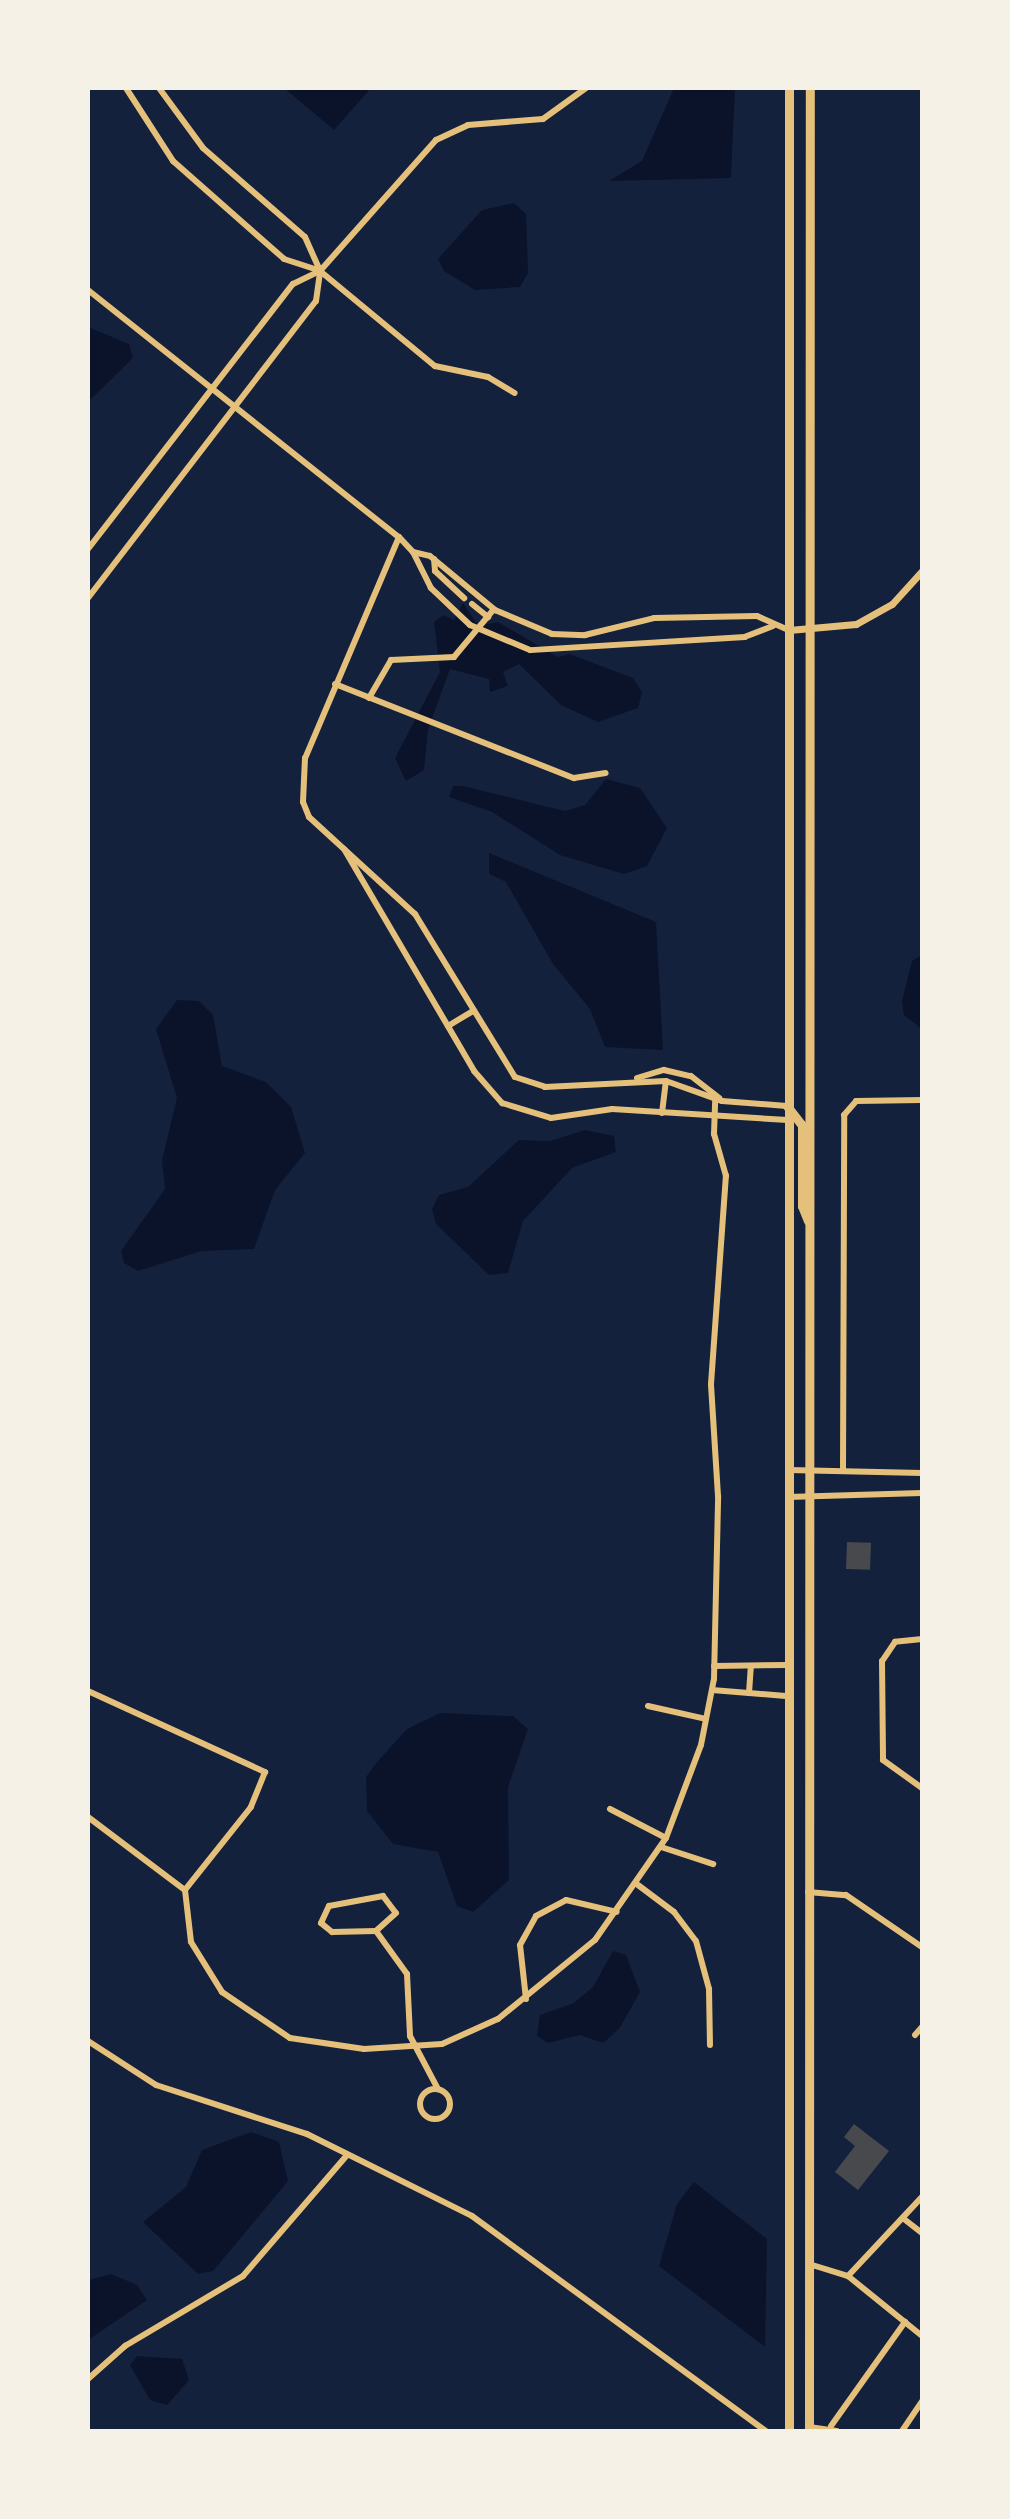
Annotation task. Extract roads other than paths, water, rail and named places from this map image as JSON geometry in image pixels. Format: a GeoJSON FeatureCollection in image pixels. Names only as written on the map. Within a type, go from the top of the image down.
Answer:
{"type":"FeatureCollection","features":[{"type":"Feature","properties":{"kind":"main road"},"geometry":{"type":"LineString","coordinates":[[789,88],[789,1470],[786,1680],[789,2431]]}},
{"type":"Feature","properties":{"kind":"main road"},"geometry":{"type":"LineString","coordinates":[[809,2429],[810,88]]}},
{"type":"Feature","properties":{"kind":"main road"},"geometry":{"type":"LineString","coordinates":[[787,1106],[802,1125],[802,1206],[810,1224]]}},
{"type":"Feature","properties":{"kind":"main road"},"geometry":{"type":"LineString","coordinates":[[786,1680],[808,1679]]}},
{"type":"Feature","properties":{"kind":"street"},"geometry":{"type":"LineString","coordinates":[[126,88],[183,172],[284,259],[320,271],[435,366],[483,376],[515,393]]}},
{"type":"Feature","properties":{"kind":"street"},"geometry":{"type":"LineString","coordinates":[[88,598],[316,301],[320,271],[305,237],[203,148],[159,88]]}},
{"type":"Feature","properties":{"kind":"street"},"geometry":{"type":"LineString","coordinates":[[88,549],[293,284],[320,271],[441,136],[468,125],[543,119],[586,88]]}},
{"type":"Feature","properties":{"kind":"street"},"geometry":{"type":"LineString","coordinates":[[88,290],[399,537],[413,552],[436,592],[480,630],[504,643],[560,652],[656,637],[745,637],[773,626]]}},
{"type":"Feature","properties":{"kind":"street"},"geometry":{"type":"LineString","coordinates":[[399,537],[335,684],[300,780],[309,817],[415,914],[501,1061],[525,1082],[666,1081],[718,1099],[787,1106]]}},
{"type":"Feature","properties":{"kind":"street"},"geometry":{"type":"LineString","coordinates":[[413,552],[434,559],[494,609],[552,634],[585,635],[654,618],[757,616],[773,626],[810,630],[873,616],[922,571]]}},
{"type":"Feature","properties":{"kind":"street"},"geometry":{"type":"LineString","coordinates":[[434,559],[444,582],[464,598]]}},
{"type":"Feature","properties":{"kind":"street"},"geometry":{"type":"LineString","coordinates":[[88,581],[96,587]]}},
{"type":"Feature","properties":{"kind":"street"},"geometry":{"type":"LineString","coordinates":[[436,592],[444,582]]}},
{"type":"Feature","properties":{"kind":"street"},"geometry":{"type":"LineString","coordinates":[[472,604],[488,617]]}},
{"type":"Feature","properties":{"kind":"street"},"geometry":{"type":"LineString","coordinates":[[369,698],[391,660],[454,657],[480,630],[494,609]]}},
{"type":"Feature","properties":{"kind":"street"},"geometry":{"type":"LineString","coordinates":[[335,684],[574,778],[606,773]]}},
{"type":"Feature","properties":{"kind":"street"},"geometry":{"type":"LineString","coordinates":[[342,846],[485,1089],[526,1115],[662,1113],[788,1120]]}},
{"type":"Feature","properties":{"kind":"street"},"geometry":{"type":"LineString","coordinates":[[448,1026],[473,1011]]}},
{"type":"Feature","properties":{"kind":"street"},"geometry":{"type":"LineString","coordinates":[[635,1079],[664,1070],[691,1076],[718,1099]]}},
{"type":"Feature","properties":{"kind":"street"},"geometry":{"type":"LineString","coordinates":[[662,1113],[666,1081]]}},
{"type":"Feature","properties":{"kind":"street"},"geometry":{"type":"LineString","coordinates":[[88,1817],[185,1890],[195,1952],[222,1992],[271,2031],[364,2049],[417,2048],[471,2033],[526,1999],[576,1960],[638,1885],[666,1838],[706,1719],[712,1690],[716,1627],[711,1384],[726,1176],[715,1116],[718,1099]]}},
{"type":"Feature","properties":{"kind":"street"},"geometry":{"type":"LineString","coordinates":[[843,1471],[844,1115],[856,1101],[922,1100]]}},
{"type":"Feature","properties":{"kind":"street"},"geometry":{"type":"LineString","coordinates":[[789,1470],[922,1473]]}},
{"type":"Feature","properties":{"kind":"street"},"geometry":{"type":"LineString","coordinates":[[788,1497],[922,1493]]}},
{"type":"Feature","properties":{"kind":"street"},"geometry":{"type":"LineString","coordinates":[[922,1639],[895,1642],[882,1661],[883,1760],[922,1788]]}},
{"type":"Feature","properties":{"kind":"street"},"geometry":{"type":"LineString","coordinates":[[714,1666],[787,1665]]}},
{"type":"Feature","properties":{"kind":"street"},"geometry":{"type":"LineString","coordinates":[[749,1693],[751,1666]]}},
{"type":"Feature","properties":{"kind":"street"},"geometry":{"type":"LineString","coordinates":[[712,1690],[786,1696]]}},
{"type":"Feature","properties":{"kind":"street"},"geometry":{"type":"LineString","coordinates":[[88,1691],[265,1772],[251,1807],[185,1890]]}},
{"type":"Feature","properties":{"kind":"street"},"geometry":{"type":"LineString","coordinates":[[648,1706],[706,1719]]}},
{"type":"Feature","properties":{"kind":"street"},"geometry":{"type":"LineString","coordinates":[[610,1809],[666,1838]]}},
{"type":"Feature","properties":{"kind":"street"},"geometry":{"type":"LineString","coordinates":[[661,1847],[713,1864]]}},
{"type":"Feature","properties":{"kind":"street"},"geometry":{"type":"LineString","coordinates":[[638,1885],[674,1912],[696,1941],[709,1989],[710,2045]]}},
{"type":"Feature","properties":{"kind":"street"},"geometry":{"type":"LineString","coordinates":[[808,1892],[846,1895],[922,1947]]}},
{"type":"Feature","properties":{"kind":"street"},"geometry":{"type":"LineString","coordinates":[[383,1896],[396,1913],[376,1931],[332,1932],[320,1918],[329,1906],[383,1896]]}},
{"type":"Feature","properties":{"kind":"street"},"geometry":{"type":"LineString","coordinates":[[526,1999],[520,1945],[536,1916],[566,1900],[617,1912]]}},
{"type":"Feature","properties":{"kind":"street"},"geometry":{"type":"LineString","coordinates":[[376,1931],[407,1974],[417,2048],[449,2108],[430,2118],[422,2098],[438,2089]]}},
{"type":"Feature","properties":{"kind":"street"},"geometry":{"type":"LineString","coordinates":[[915,2035],[922,2027]]}},
{"type":"Feature","properties":{"kind":"street"},"geometry":{"type":"LineString","coordinates":[[88,2041],[164,2088],[287,2126],[495,2230],[766,2431]]}},
{"type":"Feature","properties":{"kind":"street"},"geometry":{"type":"LineString","coordinates":[[88,2379],[125,2346],[243,2276],[347,2155]]}},
{"type":"Feature","properties":{"kind":"street"},"geometry":{"type":"LineString","coordinates":[[848,2276],[922,2197]]}},
{"type":"Feature","properties":{"kind":"street"},"geometry":{"type":"LineString","coordinates":[[904,2219],[922,2233]]}},
{"type":"Feature","properties":{"kind":"street"},"geometry":{"type":"LineString","coordinates":[[809,2264],[848,2276],[922,2336]]}},
{"type":"Feature","properties":{"kind":"street"},"geometry":{"type":"LineString","coordinates":[[809,2429],[834,2429],[905,2322]]}},
{"type":"Feature","properties":{"kind":"street"},"geometry":{"type":"LineString","coordinates":[[902,2431],[922,2401]]}},
{"type":"Feature","properties":{"kind":"water"},"geometry":{"type":"Polygon","coordinates":[[[284,88],[371,88],[334,130],[284,88]]]}},
{"type":"Feature","properties":{"kind":"water"},"geometry":{"type":"Polygon","coordinates":[[[674,88],[735,88],[731,178],[609,181],[642,161],[674,88]]]}},
{"type":"Feature","properties":{"kind":"water"},"geometry":{"type":"Polygon","coordinates":[[[514,203],[526,214],[528,273],[520,287],[475,290],[444,271],[438,259],[482,210],[514,203]]]}},
{"type":"Feature","properties":{"kind":"water"},"geometry":{"type":"Polygon","coordinates":[[[88,327],[129,344],[133,358],[88,402],[88,327]]]}},
{"type":"Feature","properties":{"kind":"water"},"geometry":{"type":"Polygon","coordinates":[[[463,603],[478,626],[498,622],[558,657],[570,654],[633,678],[642,692],[638,708],[598,722],[561,705],[519,664],[503,672],[508,686],[490,692],[489,679],[450,669],[428,729],[424,770],[406,781],[395,758],[440,672],[434,622],[443,615],[454,620],[463,603]]]}},
{"type":"Feature","properties":{"kind":"water"},"geometry":{"type":"Polygon","coordinates":[[[606,779],[640,788],[667,828],[647,866],[624,874],[560,855],[492,812],[449,797],[453,786],[463,786],[565,811],[585,805],[606,779]]]}},
{"type":"Feature","properties":{"kind":"water"},"geometry":{"type":"Polygon","coordinates":[[[489,853],[656,922],[663,1050],[605,1047],[590,1009],[553,964],[506,882],[489,874],[489,853]]]}},
{"type":"Feature","properties":{"kind":"water"},"geometry":{"type":"Polygon","coordinates":[[[922,955],[922,1029],[904,1015],[902,1001],[912,961],[922,955]]]}},
{"type":"Feature","properties":{"kind":"water"},"geometry":{"type":"Polygon","coordinates":[[[177,1000],[199,1001],[213,1015],[222,1066],[266,1082],[291,1107],[305,1153],[275,1190],[254,1249],[201,1251],[138,1271],[124,1263],[121,1251],[165,1189],[162,1160],[177,1098],[156,1029],[177,1000]]]}},
{"type":"Feature","properties":{"kind":"water"},"geometry":{"type":"Polygon","coordinates":[[[585,1130],[614,1136],[616,1152],[572,1168],[523,1221],[508,1273],[489,1275],[436,1224],[432,1209],[439,1195],[468,1187],[519,1140],[550,1141],[585,1130]]]}},
{"type":"Feature","properties":{"kind":"water"},"geometry":{"type":"Polygon","coordinates":[[[440,1713],[513,1716],[528,1729],[508,1787],[509,1880],[473,1912],[457,1906],[438,1852],[393,1844],[367,1811],[366,1777],[377,1762],[407,1729],[440,1713]]]}},
{"type":"Feature","properties":{"kind":"water"},"geometry":{"type":"Polygon","coordinates":[[[613,1951],[626,1955],[640,1992],[619,2029],[603,2043],[580,2035],[548,2043],[537,2036],[540,2015],[574,2003],[593,1987],[613,1951]]]}},
{"type":"Feature","properties":{"kind":"water"},"geometry":{"type":"Polygon","coordinates":[[[251,2132],[279,2142],[288,2181],[213,2271],[198,2274],[143,2222],[186,2187],[202,2150],[251,2132]]]}},
{"type":"Feature","properties":{"kind":"water"},"geometry":{"type":"Polygon","coordinates":[[[694,2182],[767,2239],[765,2347],[659,2266],[677,2204],[694,2182]]]}},
{"type":"Feature","properties":{"kind":"water"},"geometry":{"type":"Polygon","coordinates":[[[111,2274],[137,2285],[147,2300],[88,2340],[88,2280],[111,2274]]]}},
{"type":"Feature","properties":{"kind":"water"},"geometry":{"type":"Polygon","coordinates":[[[137,2356],[182,2359],[189,2380],[167,2405],[150,2400],[130,2365],[137,2356]]]}}]}
